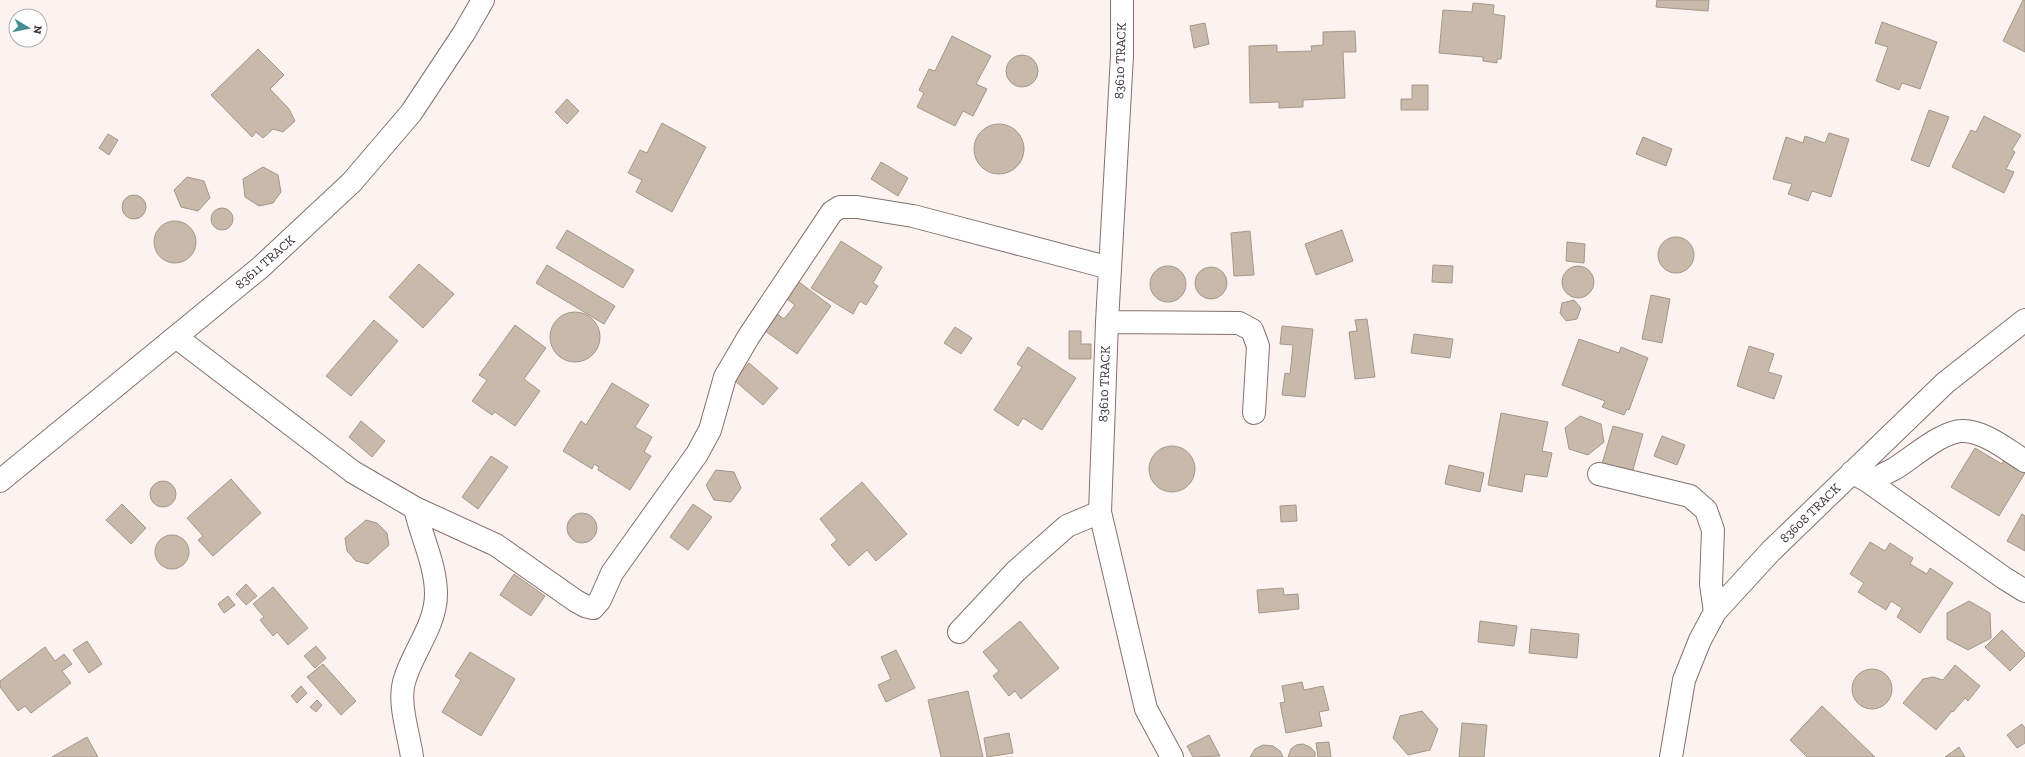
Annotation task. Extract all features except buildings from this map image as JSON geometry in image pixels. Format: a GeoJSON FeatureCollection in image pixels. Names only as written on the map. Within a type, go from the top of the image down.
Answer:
{"type":"FeatureCollection","features":[{"type":"Feature","properties":{"kind":"street","name":"83611 TRACK"},"geometry":{"type":"LineString","coordinates":[[0,481],[261,267],[352,182],[411,113],[484,0]]}},
{"type":"Feature","properties":{"kind":"street","name":"83610 TRACK"},"geometry":{"type":"LineString","coordinates":[[1122,0],[1122,56],[1107,322],[1100,512],[1146,709],[1172,757]]}},
{"type":"Feature","properties":{"kind":"street"},"geometry":{"type":"LineString","coordinates":[[176,337],[353,472],[415,508],[496,545],[576,601],[593,608],[600,600],[612,573],[697,454],[710,430],[725,377],[749,336],[832,212],[840,207],[857,206],[913,216],[1110,268]]}},
{"type":"Feature","properties":{"kind":"street","name":"83608 TRACK"},"geometry":{"type":"LineString","coordinates":[[1671,757],[1684,680],[1700,640],[1715,612],[1771,551],[1861,477],[1945,383],[2025,320]]}},
{"type":"Feature","properties":{"kind":"street"},"geometry":{"type":"LineString","coordinates":[[1107,322],[1239,323],[1252,330],[1258,346],[1254,413]]}},
{"type":"Feature","properties":{"kind":"street"},"geometry":{"type":"LineString","coordinates":[[1861,477],[1895,468],[1918,451],[1950,434],[1963,430],[1977,433],[2025,461]]}},
{"type":"Feature","properties":{"kind":"street"},"geometry":{"type":"LineString","coordinates":[[1599,474],[1690,496],[1706,510],[1713,530],[1712,584],[1715,612]]}},
{"type":"Feature","properties":{"kind":"street"},"geometry":{"type":"LineString","coordinates":[[1861,477],[2004,578],[2025,591]]}},
{"type":"Feature","properties":{"kind":"street"},"geometry":{"type":"LineString","coordinates":[[412,757],[402,695],[409,667],[432,618],[436,594],[432,570],[415,508]]}},
{"type":"Feature","properties":{"kind":"street"},"geometry":{"type":"LineString","coordinates":[[959,632],[1016,571],[1067,526],[1100,512]]}}]}
